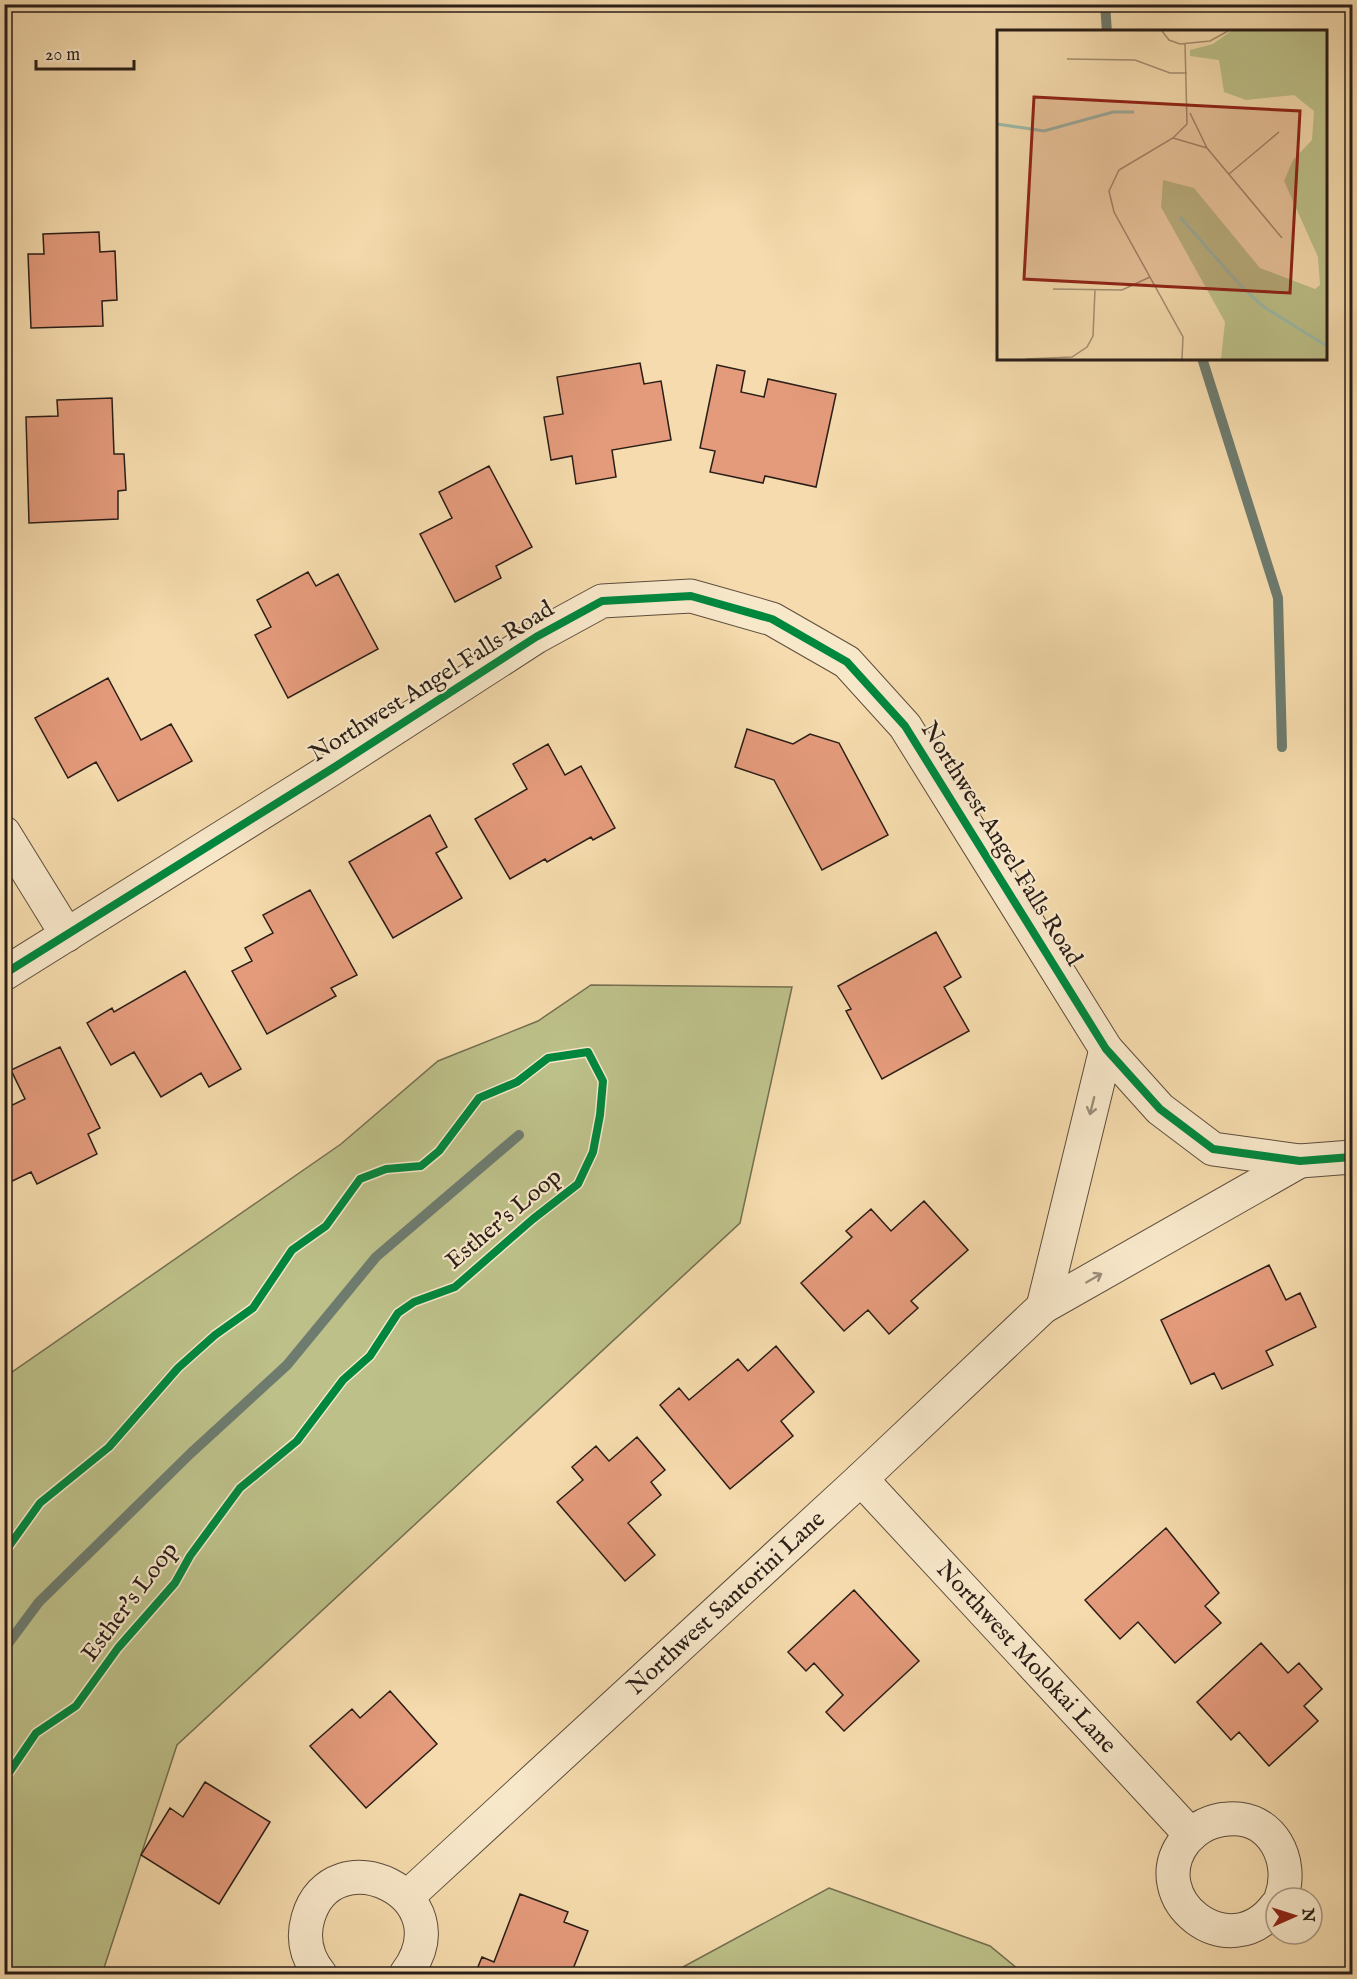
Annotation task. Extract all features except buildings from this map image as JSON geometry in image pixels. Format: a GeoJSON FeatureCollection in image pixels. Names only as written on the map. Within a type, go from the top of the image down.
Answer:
{"type":"FeatureCollection","features":[{"type":"Feature","properties":{"kind":"street","name":"Northwest Angel Falls Road"},"geometry":{"type":"LineString","coordinates":[[4,974],[536,637],[592,606],[602,601],[691,596],[772,619],[848,662],[905,726],[1106,1049],[1160,1108],[1213,1149],[1300,1161],[1353,1157]]}},
{"type":"Feature","properties":{"kind":"street"},"geometry":{"type":"LineString","coordinates":[[4,833],[67,935]]}},
{"type":"Feature","properties":{"kind":"street"},"geometry":{"type":"LineString","coordinates":[[1043,1307],[1106,1049]]}},
{"type":"Feature","properties":{"kind":"street","name":"Northwest Santorini Lane"},"geometry":{"type":"LineString","coordinates":[[407,1897],[861,1479],[1043,1307],[1300,1161]]}},
{"type":"Feature","properties":{"kind":"street","name":"Northwest Molokai Lane"},"geometry":{"type":"LineString","coordinates":[[861,1479],[1191,1835]]}},
{"type":"Feature","properties":{"kind":"street"},"geometry":{"type":"LineString","coordinates":[[1264,1919],[1242,1930],[1226,1931],[1210,1928],[1196,1920],[1185,1908],[1177,1894],[1174,1879],[1175,1862],[1181,1847],[1203,1825],[1234,1818],[1250,1822],[1264,1829],[1275,1841],[1283,1855],[1286,1871],[1285,1886]]}},
{"type":"Feature","properties":{"kind":"street"},"geometry":{"type":"LineString","coordinates":[[320,1974],[310,1960],[305,1944],[305,1927],[310,1911],[319,1897],[332,1886],[346,1879],[363,1877],[380,1879],[395,1886],[407,1897],[416,1911],[421,1936],[416,1960],[406,1974]]}},
{"type":"Feature","properties":{"kind":"green space"},"geometry":{"type":"Polygon","coordinates":[[[591,985],[792,987],[740,1223],[177,1745],[102,1974],[5,1974],[5,1377],[341,1144],[438,1061],[538,1021],[591,985]]]}},
{"type":"Feature","properties":{"kind":"green space"},"geometry":{"type":"Polygon","coordinates":[[[829,1888],[990,1946],[1024,1974],[670,1974],[829,1888]]]}},
{"type":"Feature","properties":{"kind":"waterway"},"geometry":{"type":"LineString","coordinates":[[1105,4],[1107,30]]}},
{"type":"Feature","properties":{"kind":"waterway"},"geometry":{"type":"LineString","coordinates":[[1203,360],[1278,598],[1282,747]]}},
{"type":"Feature","properties":{"kind":"waterway"},"geometry":{"type":"LineString","coordinates":[[4,1649],[39,1602],[191,1453],[287,1365],[376,1257],[519,1135]]}},
{"type":"Feature","properties":{"kind":"cycle path"},"geometry":{"type":"LineString","coordinates":[[4,974],[330,770],[536,637],[602,601],[691,596],[772,619],[847,662],[905,726],[1106,1049],[1160,1109],[1213,1149],[1300,1161],[1352,1157]]}},
{"type":"Feature","properties":{"kind":"cycle path","name":"Esther's Loop"},"geometry":{"type":"LineString","coordinates":[[4,1553],[40,1503],[109,1447],[178,1368],[215,1335],[253,1308],[292,1250],[326,1226],[360,1179],[386,1169],[421,1166],[439,1151],[479,1098],[517,1082],[548,1058],[588,1052],[603,1081],[593,1152],[578,1184],[533,1219],[455,1287],[414,1302],[398,1313],[370,1356],[343,1380],[297,1441],[240,1488],[190,1556],[175,1583],[118,1648],[76,1706],[36,1733],[4,1780]]}}]}
